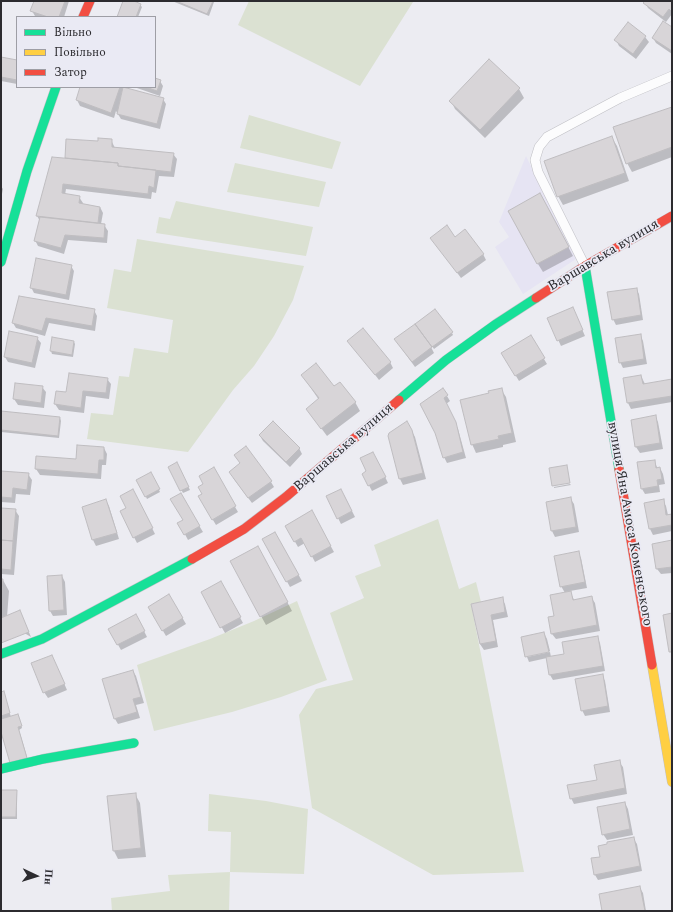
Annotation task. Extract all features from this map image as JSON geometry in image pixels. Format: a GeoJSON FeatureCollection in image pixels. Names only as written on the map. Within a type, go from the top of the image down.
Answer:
{"type":"FeatureCollection","features":[{"type":"Feature","properties":{"kind":"street"},"geometry":{"type":"LineString","coordinates":[[83,16],[90,1]]}},
{"type":"Feature","properties":{"kind":"street"},"geometry":{"type":"LineString","coordinates":[[1,262],[27,171],[56,88]]}},
{"type":"Feature","properties":{"kind":"street","name":"Варшавська вулиця"},"geometry":{"type":"LineString","coordinates":[[1,654],[42,639],[188,561],[244,529],[287,496],[446,360],[496,324],[585,266],[672,216]]}},
{"type":"Feature","properties":{"kind":"street","name":"вулиця Яна Амоса Коменського"},"geometry":{"type":"LineString","coordinates":[[585,266],[672,782]]}},
{"type":"Feature","properties":{"kind":"street"},"geometry":{"type":"LineString","coordinates":[[1,769],[43,759],[134,743]]}},
{"type":"Feature","properties":{"kind":"lane"},"geometry":{"type":"LineString","coordinates":[[585,266],[538,172],[535,160],[539,147],[547,137],[613,101],[672,76]]}},
{"type":"Feature","properties":{"kind":"shaded area"},"geometry":{"type":"Polygon","coordinates":[[[526,156],[576,259],[523,294],[495,247],[509,237],[499,222],[526,156]]]}},
{"type":"Feature","properties":{"kind":"green space"},"geometry":{"type":"Polygon","coordinates":[[[249,1],[413,2],[360,86],[238,25],[249,1]]]}},
{"type":"Feature","properties":{"kind":"green space"},"geometry":{"type":"Polygon","coordinates":[[[249,115],[341,142],[332,169],[240,148],[249,115]]]}},
{"type":"Feature","properties":{"kind":"green space"},"geometry":{"type":"Polygon","coordinates":[[[235,163],[326,182],[319,207],[227,192],[235,163]]]}},
{"type":"Feature","properties":{"kind":"green space"},"geometry":{"type":"Polygon","coordinates":[[[176,201],[313,227],[306,256],[156,233],[159,217],[170,219],[176,201]]]}},
{"type":"Feature","properties":{"kind":"green space"},"geometry":{"type":"Polygon","coordinates":[[[137,239],[304,266],[293,300],[274,336],[254,366],[233,390],[188,452],[87,439],[91,413],[113,415],[119,376],[129,377],[134,348],[168,353],[173,320],[107,308],[114,269],[131,272],[137,239]]]}},
{"type":"Feature","properties":{"kind":"green space"},"geometry":{"type":"Polygon","coordinates":[[[438,519],[459,589],[476,582],[481,602],[471,604],[524,872],[433,875],[312,808],[299,715],[316,689],[353,680],[330,613],[364,598],[355,576],[381,566],[374,545],[438,519]]]}},
{"type":"Feature","properties":{"kind":"green space"},"geometry":{"type":"Polygon","coordinates":[[[297,601],[327,680],[281,697],[232,712],[154,731],[137,665],[210,639],[297,601]]]}},
{"type":"Feature","properties":{"kind":"green space"},"geometry":{"type":"Polygon","coordinates":[[[209,794],[266,801],[308,809],[304,874],[230,872],[231,832],[208,831],[209,794]]]}},
{"type":"Feature","properties":{"kind":"green space"},"geometry":{"type":"Polygon","coordinates":[[[230,872],[229,911],[112,911],[111,898],[170,891],[168,875],[230,872]]]}},
{"type":"Feature","properties":{"kind":"building"},"geometry":{"type":"Polygon","coordinates":[[[34,1],[65,1],[59,16],[45,16],[30,11],[34,1]]]}},
{"type":"Feature","properties":{"kind":"building"},"geometry":{"type":"Polygon","coordinates":[[[123,1],[134,1],[141,4],[136,16],[117,16],[123,1]]]}},
{"type":"Feature","properties":{"kind":"building"},"geometry":{"type":"Polygon","coordinates":[[[176,1],[213,1],[207,14],[176,1]]]}},
{"type":"Feature","properties":{"kind":"building"},"geometry":{"type":"Polygon","coordinates":[[[645,1],[672,1],[672,12],[669,9],[663,17],[643,3],[645,1]]]}},
{"type":"Feature","properties":{"kind":"building"},"geometry":{"type":"Polygon","coordinates":[[[663,21],[672,27],[672,51],[652,38],[663,21]]]}},
{"type":"Feature","properties":{"kind":"building"},"geometry":{"type":"Polygon","coordinates":[[[628,22],[646,36],[633,54],[614,40],[628,22]]]}},
{"type":"Feature","properties":{"kind":"building"},"geometry":{"type":"Polygon","coordinates":[[[1,57],[16,60],[16,80],[1,77],[1,57]]]}},
{"type":"Feature","properties":{"kind":"building"},"geometry":{"type":"Polygon","coordinates":[[[489,59],[520,88],[480,130],[449,101],[489,59]]]}},
{"type":"Feature","properties":{"kind":"building"},"geometry":{"type":"Polygon","coordinates":[[[156,78],[161,80],[157,91],[149,88],[156,88],[156,78]]]}},
{"type":"Feature","properties":{"kind":"building"},"geometry":{"type":"Polygon","coordinates":[[[80,88],[120,88],[111,113],[76,100],[80,88]]]}},
{"type":"Feature","properties":{"kind":"building"},"geometry":{"type":"Polygon","coordinates":[[[123,88],[164,98],[157,124],[117,114],[123,88]]]}},
{"type":"Feature","properties":{"kind":"building"},"geometry":{"type":"Polygon","coordinates":[[[672,107],[672,147],[626,164],[613,127],[672,107]]]}},
{"type":"Feature","properties":{"kind":"building"},"geometry":{"type":"Polygon","coordinates":[[[612,136],[625,173],[557,197],[544,161],[612,136]]]}},
{"type":"Feature","properties":{"kind":"building"},"geometry":{"type":"Polygon","coordinates":[[[98,138],[112,139],[112,147],[174,153],[171,172],[118,166],[118,163],[65,158],[66,139],[98,141],[98,138]]]}},
{"type":"Feature","properties":{"kind":"building"},"geometry":{"type":"Polygon","coordinates":[[[52,157],[118,163],[118,166],[156,170],[154,188],[149,186],[148,194],[63,184],[62,193],[80,196],[79,203],[100,207],[98,223],[36,216],[52,157]]]}},
{"type":"Feature","properties":{"kind":"building"},"geometry":{"type":"Polygon","coordinates":[[[540,193],[569,247],[537,264],[508,211],[540,193]]]}},
{"type":"Feature","properties":{"kind":"building"},"geometry":{"type":"Polygon","coordinates":[[[40,217],[105,224],[104,238],[65,235],[61,248],[34,241],[40,217]]]}},
{"type":"Feature","properties":{"kind":"building"},"geometry":{"type":"Polygon","coordinates":[[[447,225],[455,237],[465,229],[484,254],[457,273],[430,238],[447,225]]]}},
{"type":"Feature","properties":{"kind":"building"},"geometry":{"type":"Polygon","coordinates":[[[36,258],[72,265],[66,295],[30,288],[36,258]]]}},
{"type":"Feature","properties":{"kind":"building"},"geometry":{"type":"Polygon","coordinates":[[[637,288],[641,315],[612,320],[607,292],[637,288]]]}},
{"type":"Feature","properties":{"kind":"building"},"geometry":{"type":"Polygon","coordinates":[[[19,296],[95,309],[92,326],[46,318],[42,331],[12,323],[19,296]]]}},
{"type":"Feature","properties":{"kind":"building"},"geometry":{"type":"Polygon","coordinates":[[[573,307],[583,330],[557,341],[547,318],[573,307]]]}},
{"type":"Feature","properties":{"kind":"building"},"geometry":{"type":"Polygon","coordinates":[[[435,309],[453,332],[432,347],[415,324],[435,309]]]}},
{"type":"Feature","properties":{"kind":"building"},"geometry":{"type":"Polygon","coordinates":[[[415,324],[432,347],[412,362],[394,339],[415,324]]]}},
{"type":"Feature","properties":{"kind":"building"},"geometry":{"type":"Polygon","coordinates":[[[363,328],[391,362],[375,375],[347,341],[363,328]]]}},
{"type":"Feature","properties":{"kind":"building"},"geometry":{"type":"Polygon","coordinates":[[[9,331],[38,337],[32,363],[4,357],[9,331]]]}},
{"type":"Feature","properties":{"kind":"building"},"geometry":{"type":"Polygon","coordinates":[[[641,334],[644,359],[619,363],[615,338],[641,334]]]}},
{"type":"Feature","properties":{"kind":"building"},"geometry":{"type":"Polygon","coordinates":[[[531,335],[545,358],[515,376],[501,353],[531,335]]]}},
{"type":"Feature","properties":{"kind":"building"},"geometry":{"type":"Polygon","coordinates":[[[52,337],[74,341],[72,355],[50,351],[52,337]]]}},
{"type":"Feature","properties":{"kind":"building"},"geometry":{"type":"Polygon","coordinates":[[[316,363],[334,386],[340,382],[356,402],[321,429],[306,409],[319,398],[301,375],[316,363]]]}},
{"type":"Feature","properties":{"kind":"building"},"geometry":{"type":"Polygon","coordinates":[[[69,373],[108,378],[106,393],[83,391],[81,408],[54,404],[56,391],[66,392],[69,373]]]}},
{"type":"Feature","properties":{"kind":"building"},"geometry":{"type":"Polygon","coordinates":[[[641,375],[643,384],[672,379],[672,396],[627,403],[623,378],[641,375]]]}},
{"type":"Feature","properties":{"kind":"building"},"geometry":{"type":"Polygon","coordinates":[[[15,383],[43,386],[41,403],[13,399],[15,383]]]}},
{"type":"Feature","properties":{"kind":"building"},"geometry":{"type":"Polygon","coordinates":[[[443,388],[448,395],[444,398],[456,422],[463,452],[443,458],[435,433],[420,404],[443,388]]]}},
{"type":"Feature","properties":{"kind":"building"},"geometry":{"type":"Polygon","coordinates":[[[502,388],[512,433],[498,436],[499,439],[471,445],[460,400],[489,393],[488,391],[502,388]]]}},
{"type":"Feature","properties":{"kind":"building"},"geometry":{"type":"Polygon","coordinates":[[[1,411],[60,417],[58,436],[1,430],[1,411]]]}},
{"type":"Feature","properties":{"kind":"building"},"geometry":{"type":"Polygon","coordinates":[[[656,415],[660,443],[635,447],[631,420],[656,415]]]}},
{"type":"Feature","properties":{"kind":"building"},"geometry":{"type":"Polygon","coordinates":[[[273,421],[300,448],[286,462],[259,435],[273,421]]]}},
{"type":"Feature","properties":{"kind":"building"},"geometry":{"type":"Polygon","coordinates":[[[407,421],[412,430],[423,473],[399,479],[388,436],[389,433],[407,421]]]}},
{"type":"Feature","properties":{"kind":"building"},"geometry":{"type":"Polygon","coordinates":[[[77,445],[104,447],[104,460],[99,460],[98,474],[35,469],[36,456],[76,459],[77,445]]]}},
{"type":"Feature","properties":{"kind":"building"},"geometry":{"type":"Polygon","coordinates":[[[246,446],[272,481],[248,498],[229,472],[240,463],[234,455],[246,446]]]}},
{"type":"Feature","properties":{"kind":"building"},"geometry":{"type":"Polygon","coordinates":[[[373,452],[386,477],[368,486],[362,474],[366,471],[360,458],[373,452]]]}},
{"type":"Feature","properties":{"kind":"building"},"geometry":{"type":"Polygon","coordinates":[[[655,460],[656,468],[660,467],[662,479],[657,480],[658,486],[641,489],[637,462],[655,460]]]}},
{"type":"Feature","properties":{"kind":"building"},"geometry":{"type":"Polygon","coordinates":[[[177,462],[189,487],[180,491],[168,467],[177,462]]]}},
{"type":"Feature","properties":{"kind":"building"},"geometry":{"type":"Polygon","coordinates":[[[567,465],[570,483],[552,486],[549,468],[567,465]]]}},
{"type":"Feature","properties":{"kind":"building"},"geometry":{"type":"Polygon","coordinates":[[[214,467],[236,506],[212,520],[198,496],[202,494],[198,487],[203,484],[199,476],[214,467]]]}},
{"type":"Feature","properties":{"kind":"building"},"geometry":{"type":"Polygon","coordinates":[[[1,471],[29,473],[27,490],[13,488],[12,498],[1,497],[1,471]]]}},
{"type":"Feature","properties":{"kind":"building"},"geometry":{"type":"Polygon","coordinates":[[[151,472],[160,489],[145,497],[136,480],[151,472]]]}},
{"type":"Feature","properties":{"kind":"building"},"geometry":{"type":"Polygon","coordinates":[[[133,489],[153,528],[133,538],[120,511],[126,508],[120,496],[133,489]]]}},
{"type":"Feature","properties":{"kind":"building"},"geometry":{"type":"Polygon","coordinates":[[[341,489],[352,511],[337,519],[326,496],[341,489]]]}},
{"type":"Feature","properties":{"kind":"building"},"geometry":{"type":"Polygon","coordinates":[[[181,493],[200,526],[184,535],[177,523],[183,520],[170,499],[181,493]]]}},
{"type":"Feature","properties":{"kind":"building"},"geometry":{"type":"Polygon","coordinates":[[[571,497],[576,527],[551,531],[546,502],[571,497]]]}},
{"type":"Feature","properties":{"kind":"building"},"geometry":{"type":"Polygon","coordinates":[[[106,499],[117,533],[92,540],[82,507],[106,499]]]}},
{"type":"Feature","properties":{"kind":"building"},"geometry":{"type":"Polygon","coordinates":[[[664,499],[666,515],[672,514],[672,525],[649,529],[644,503],[664,499]]]}},
{"type":"Feature","properties":{"kind":"building"},"geometry":{"type":"Polygon","coordinates":[[[1,508],[16,509],[13,541],[1,540],[1,508]]]}},
{"type":"Feature","properties":{"kind":"building"},"geometry":{"type":"Polygon","coordinates":[[[312,510],[331,546],[311,557],[301,538],[294,542],[285,526],[312,510]]]}},
{"type":"Feature","properties":{"kind":"building"},"geometry":{"type":"Polygon","coordinates":[[[275,532],[299,575],[286,582],[262,539],[275,532]]]}},
{"type":"Feature","properties":{"kind":"building"},"geometry":{"type":"Polygon","coordinates":[[[1,540],[13,541],[11,570],[1,569],[1,540]]]}},
{"type":"Feature","properties":{"kind":"building"},"geometry":{"type":"Polygon","coordinates":[[[672,540],[672,567],[656,569],[652,544],[672,540]]]}},
{"type":"Feature","properties":{"kind":"building"},"geometry":{"type":"Polygon","coordinates":[[[258,546],[288,602],[260,617],[230,561],[258,546]]]}},
{"type":"Feature","properties":{"kind":"building"},"geometry":{"type":"Polygon","coordinates":[[[579,551],[585,582],[560,587],[554,556],[579,551]]]}},
{"type":"Feature","properties":{"kind":"building"},"geometry":{"type":"Polygon","coordinates":[[[62,575],[64,610],[49,611],[47,576],[62,575]]]}},
{"type":"Feature","properties":{"kind":"building"},"geometry":{"type":"Polygon","coordinates":[[[1,579],[3,579],[1,603],[1,579]]]}},
{"type":"Feature","properties":{"kind":"building"},"geometry":{"type":"Polygon","coordinates":[[[221,581],[241,617],[220,628],[201,592],[221,581]]]}},
{"type":"Feature","properties":{"kind":"building"},"geometry":{"type":"Polygon","coordinates":[[[571,591],[573,600],[592,596],[597,625],[551,634],[548,617],[554,616],[550,595],[571,591]]]}},
{"type":"Feature","properties":{"kind":"building"},"geometry":{"type":"Polygon","coordinates":[[[169,594],[183,618],[162,631],[148,607],[169,594]]]}},
{"type":"Feature","properties":{"kind":"building"},"geometry":{"type":"Polygon","coordinates":[[[503,597],[505,612],[491,615],[496,641],[480,644],[471,604],[503,597]]]}},
{"type":"Feature","properties":{"kind":"building"},"geometry":{"type":"Polygon","coordinates":[[[20,610],[29,632],[1,643],[1,618],[20,610]]]}},
{"type":"Feature","properties":{"kind":"building"},"geometry":{"type":"Polygon","coordinates":[[[672,613],[672,652],[669,652],[663,615],[672,613]]]}},
{"type":"Feature","properties":{"kind":"building"},"geometry":{"type":"Polygon","coordinates":[[[136,614],[145,631],[117,645],[108,629],[136,614]]]}},
{"type":"Feature","properties":{"kind":"building"},"geometry":{"type":"Polygon","coordinates":[[[544,632],[549,652],[525,657],[521,637],[544,632]]]}},
{"type":"Feature","properties":{"kind":"building"},"geometry":{"type":"Polygon","coordinates":[[[598,636],[603,666],[549,675],[546,657],[564,654],[562,642],[598,636]]]}},
{"type":"Feature","properties":{"kind":"building"},"geometry":{"type":"Polygon","coordinates":[[[52,655],[65,684],[43,693],[31,663],[52,655]]]}},
{"type":"Feature","properties":{"kind":"building"},"geometry":{"type":"Polygon","coordinates":[[[133,670],[141,697],[133,699],[137,712],[114,719],[102,679],[133,670]]]}},
{"type":"Feature","properties":{"kind":"building"},"geometry":{"type":"Polygon","coordinates":[[[603,674],[608,706],[581,711],[575,679],[603,674]]]}},
{"type":"Feature","properties":{"kind":"building"},"geometry":{"type":"Polygon","coordinates":[[[4,691],[10,713],[1,716],[1,692],[4,691]]]}},
{"type":"Feature","properties":{"kind":"building"},"geometry":{"type":"Polygon","coordinates":[[[18,714],[22,726],[18,727],[27,758],[10,763],[1,732],[1,719],[18,714]]]}},
{"type":"Feature","properties":{"kind":"building"},"geometry":{"type":"Polygon","coordinates":[[[620,760],[625,788],[570,799],[567,785],[597,780],[594,765],[620,760]]]}},
{"type":"Feature","properties":{"kind":"building"},"geometry":{"type":"Polygon","coordinates":[[[1,790],[17,790],[16,817],[1,817],[1,790]]]}},
{"type":"Feature","properties":{"kind":"building"},"geometry":{"type":"Polygon","coordinates":[[[136,793],[141,848],[113,851],[107,796],[136,793]]]}},
{"type":"Feature","properties":{"kind":"building"},"geometry":{"type":"Polygon","coordinates":[[[625,802],[630,829],[602,835],[597,807],[625,802]]]}},
{"type":"Feature","properties":{"kind":"building"},"geometry":{"type":"Polygon","coordinates":[[[634,837],[640,866],[594,875],[591,858],[600,857],[598,846],[607,844],[607,842],[634,837]]]}},
{"type":"Feature","properties":{"kind":"building"},"geometry":{"type":"Polygon","coordinates":[[[640,886],[645,911],[602,911],[599,894],[640,886]]]}},
{"type":"Feature","properties":{"kind":"traffic: fast"},"geometry":{"type":"LineString","coordinates":[[1,262],[27,171],[56,88]]}},
{"type":"Feature","properties":{"kind":"traffic: fast"},"geometry":{"type":"LineString","coordinates":[[585,266],[619,469]]}},
{"type":"Feature","properties":{"kind":"traffic: fast"},"geometry":{"type":"LineString","coordinates":[[399,400],[446,360],[496,324],[536,298]]}},
{"type":"Feature","properties":{"kind":"traffic: fast"},"geometry":{"type":"LineString","coordinates":[[1,654],[42,639],[192,559]]}},
{"type":"Feature","properties":{"kind":"traffic: fast"},"geometry":{"type":"LineString","coordinates":[[1,769],[43,759],[134,743]]}},
{"type":"Feature","properties":{"kind":"traffic: slow"},"geometry":{"type":"LineString","coordinates":[[652,665],[672,782]]}},
{"type":"Feature","properties":{"kind":"traffic: jam"},"geometry":{"type":"LineString","coordinates":[[83,16],[90,1]]}},
{"type":"Feature","properties":{"kind":"traffic: jam"},"geometry":{"type":"LineString","coordinates":[[536,298],[585,266],[672,216]]}},
{"type":"Feature","properties":{"kind":"traffic: jam"},"geometry":{"type":"LineString","coordinates":[[192,559],[244,529],[287,496],[399,400]]}},
{"type":"Feature","properties":{"kind":"traffic: jam"},"geometry":{"type":"LineString","coordinates":[[619,469],[652,665]]}}]}
